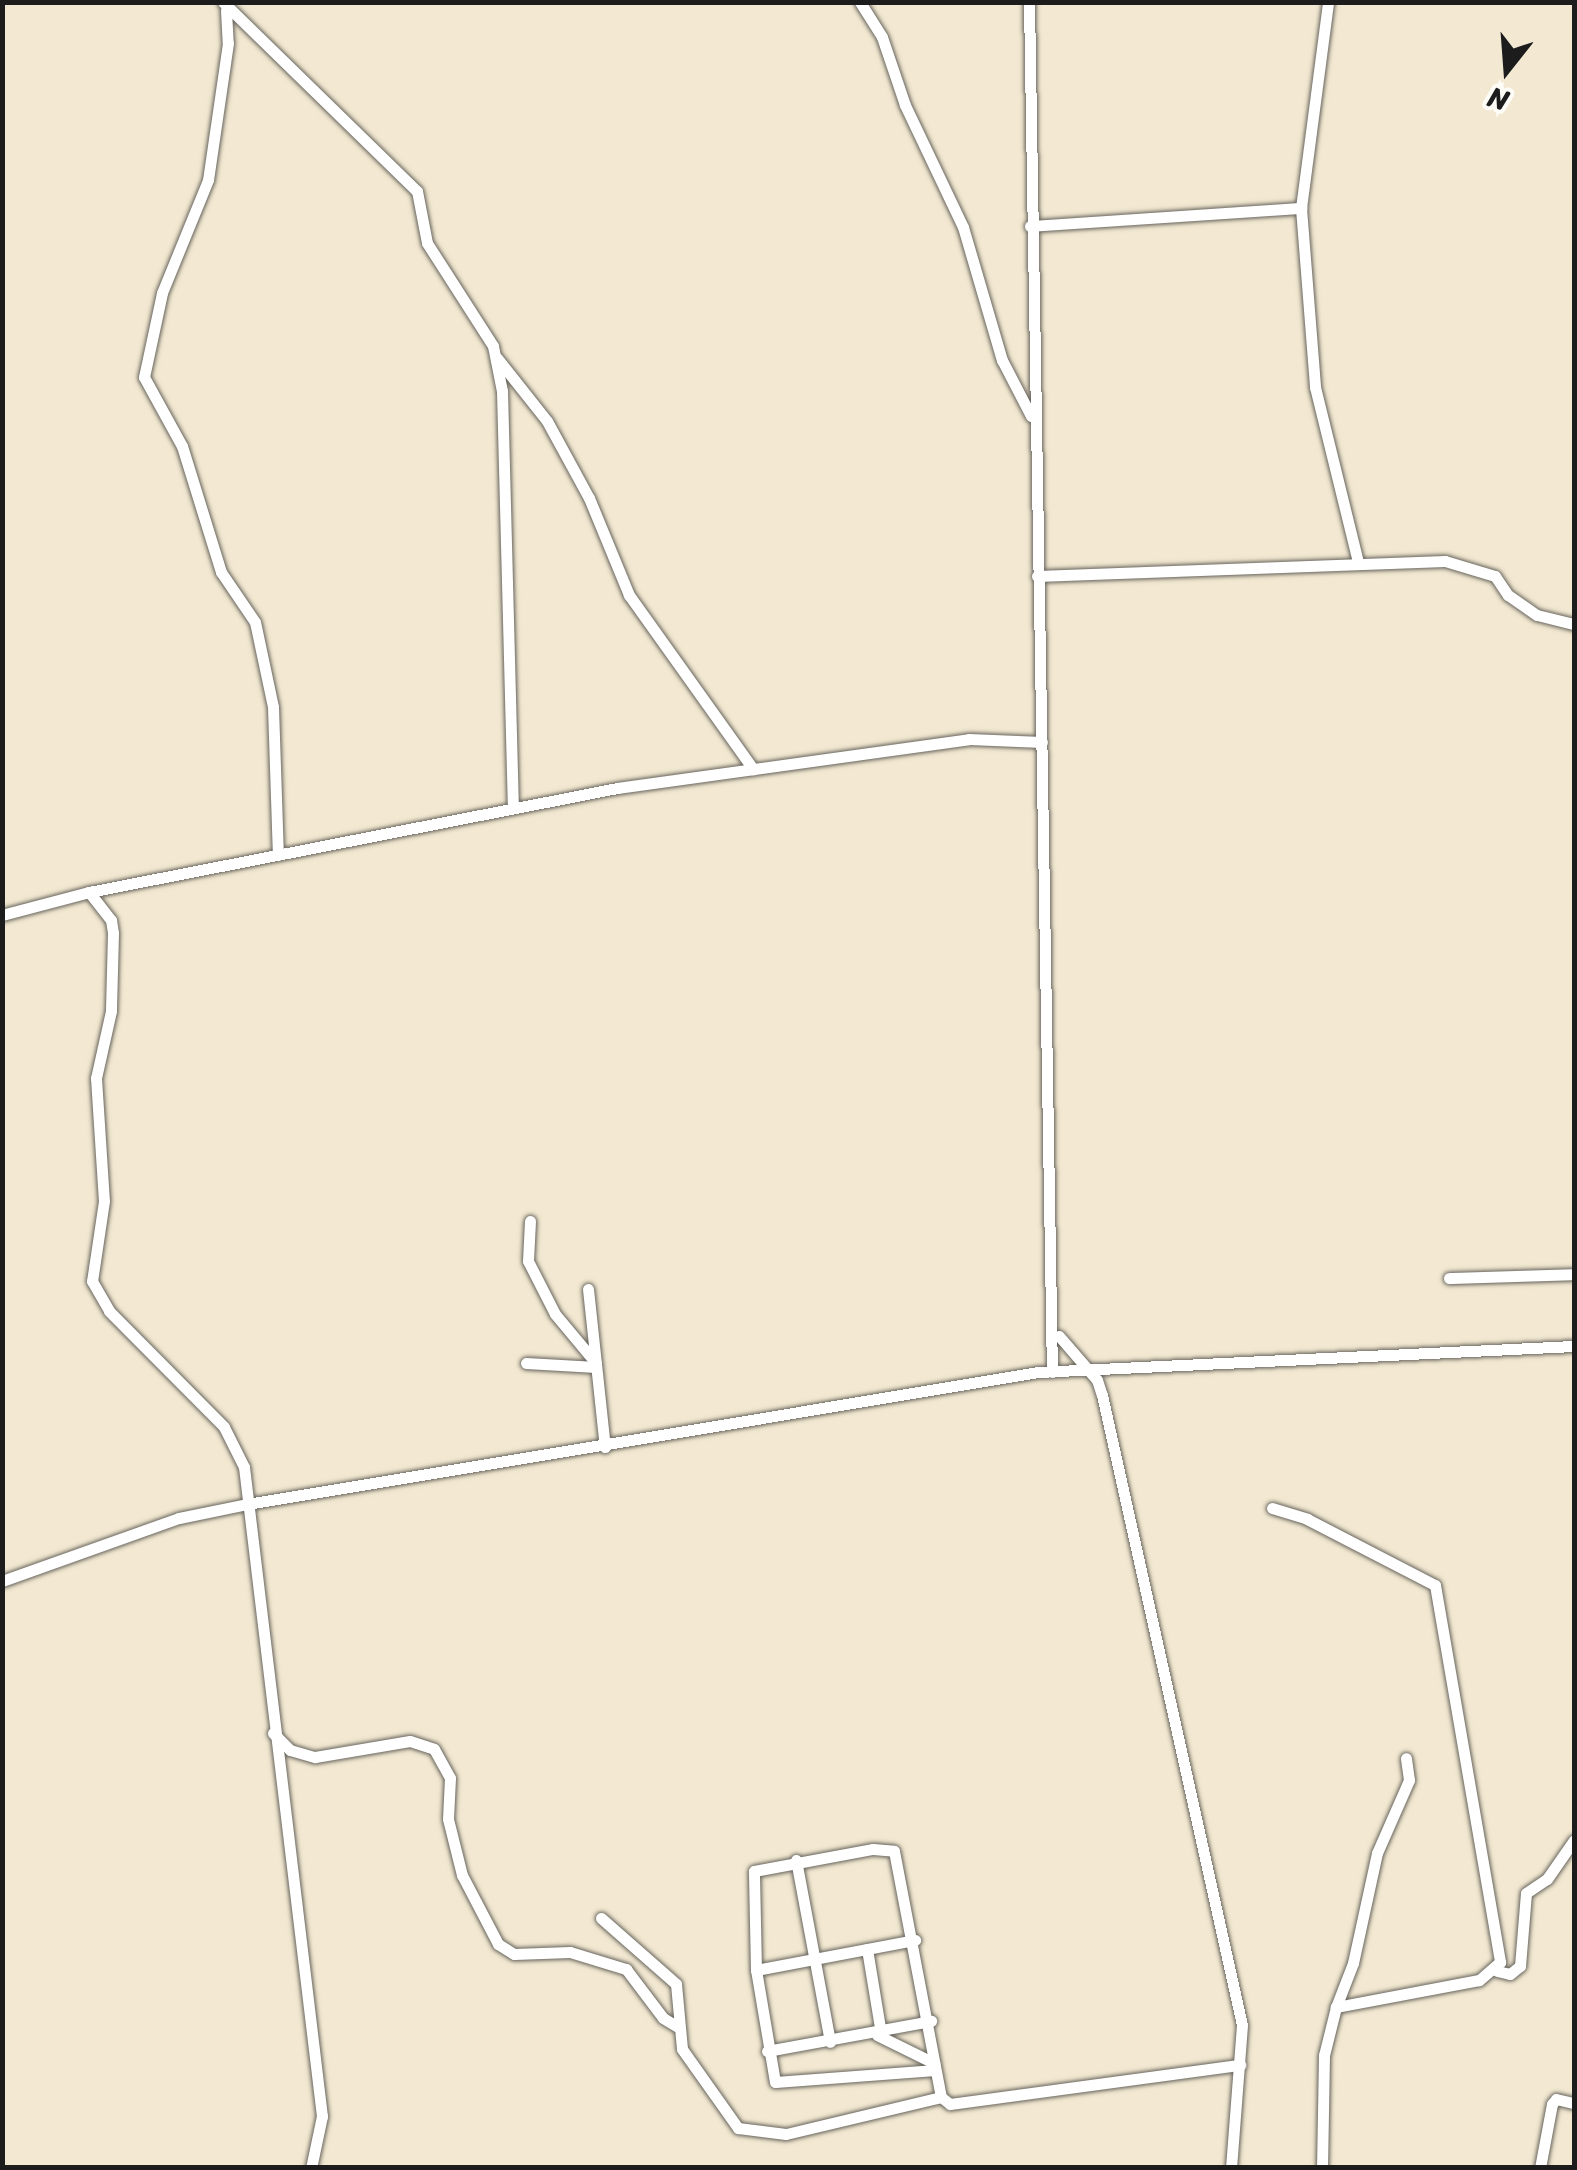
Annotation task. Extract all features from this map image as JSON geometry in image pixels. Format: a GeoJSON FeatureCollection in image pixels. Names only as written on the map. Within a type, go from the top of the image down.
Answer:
{"type":"FeatureCollection","features":[{"type":"Feature","properties":{"kind":"street"},"geometry":{"type":"LineString","coordinates":[[860,2],[882,37],[905,105],[964,227],[1002,360],[1033,419]]}},
{"type":"Feature","properties":{"kind":"street"},"geometry":{"type":"LineString","coordinates":[[1029,2],[1033,419],[1054,1323],[1050,1348],[1038,1372]]}},
{"type":"Feature","properties":{"kind":"street"},"geometry":{"type":"LineString","coordinates":[[1328,2],[1301,208],[1315,387],[1358,562]]}},
{"type":"Feature","properties":{"kind":"street"},"geometry":{"type":"LineString","coordinates":[[224,4],[417,191],[427,244],[497,358],[548,421],[628,596],[753,769]]}},
{"type":"Feature","properties":{"kind":"street"},"geometry":{"type":"LineString","coordinates":[[224,4],[228,43],[208,180],[198,217],[162,293],[144,376],[182,446],[220,572],[254,622],[273,708],[278,855]]}},
{"type":"Feature","properties":{"kind":"street"},"geometry":{"type":"LineString","coordinates":[[1030,226],[1301,208]]}},
{"type":"Feature","properties":{"kind":"street"},"geometry":{"type":"LineString","coordinates":[[497,358],[512,805]]}},
{"type":"Feature","properties":{"kind":"street"},"geometry":{"type":"LineString","coordinates":[[1036,576],[1358,562],[1372,567],[1458,562],[1494,576],[1508,595],[1537,615],[1574,624]]}},
{"type":"Feature","properties":{"kind":"street"},"geometry":{"type":"LineString","coordinates":[[2,915],[88,892],[512,805],[969,739],[1042,742]]}},
{"type":"Feature","properties":{"kind":"street"},"geometry":{"type":"LineString","coordinates":[[88,892],[111,920],[113,933],[111,1011],[96,1078],[104,1201],[92,1281],[109,1310],[234,1440],[246,1504],[322,2116],[311,2168]]}},
{"type":"Feature","properties":{"kind":"street"},"geometry":{"type":"LineString","coordinates":[[530,1221],[528,1261],[555,1314],[596,1365]]}},
{"type":"Feature","properties":{"kind":"street"},"geometry":{"type":"LineString","coordinates":[[1449,1278],[1574,1274]]}},
{"type":"Feature","properties":{"kind":"street"},"geometry":{"type":"LineString","coordinates":[[588,1289],[605,1447]]}},
{"type":"Feature","properties":{"kind":"street"},"geometry":{"type":"LineString","coordinates":[[1054,1323],[1059,1336],[1088,1369],[1102,1395],[1239,2009],[1240,2065],[1231,2168]]}},
{"type":"Feature","properties":{"kind":"street"},"geometry":{"type":"LineString","coordinates":[[1058,1371],[1059,1336]]}},
{"type":"Feature","properties":{"kind":"street"},"geometry":{"type":"LineString","coordinates":[[2,1581],[178,1518],[246,1504],[1038,1372],[1574,1346]]}},
{"type":"Feature","properties":{"kind":"street"},"geometry":{"type":"LineString","coordinates":[[1050,1348],[1058,1371]]}},
{"type":"Feature","properties":{"kind":"street"},"geometry":{"type":"LineString","coordinates":[[526,1364],[596,1365]]}},
{"type":"Feature","properties":{"kind":"street"},"geometry":{"type":"LineString","coordinates":[[1272,1508],[1307,1519],[1435,1585],[1498,1949],[1497,1971]]}},
{"type":"Feature","properties":{"kind":"street"},"geometry":{"type":"LineString","coordinates":[[273,1734],[290,1750],[315,1757],[410,1741],[434,1749],[450,1778],[448,1819],[462,1875],[498,1944],[514,1954],[570,1952],[626,1969],[663,2018],[678,2028]]}},
{"type":"Feature","properties":{"kind":"street"},"geometry":{"type":"LineString","coordinates":[[1322,2168],[1324,2056],[1353,1964],[1377,1854],[1409,1780],[1406,1758]]}},
{"type":"Feature","properties":{"kind":"street"},"geometry":{"type":"LineString","coordinates":[[1336,2008],[1479,1980],[1497,1971],[1510,1974],[1520,1966],[1526,1893],[1547,1879],[1574,1840]]}},
{"type":"Feature","properties":{"kind":"street"},"geometry":{"type":"LineString","coordinates":[[934,2067],[775,2082],[756,1970],[754,1871],[796,1860],[894,1851],[931,2022],[941,2098]]}},
{"type":"Feature","properties":{"kind":"street"},"geometry":{"type":"LineString","coordinates":[[796,1860],[830,2042]]}},
{"type":"Feature","properties":{"kind":"street"},"geometry":{"type":"LineString","coordinates":[[601,1918],[676,1984],[682,2049],[728,2122],[749,2131],[786,2134],[941,2098],[969,2106],[1240,2065]]}},
{"type":"Feature","properties":{"kind":"street"},"geometry":{"type":"LineString","coordinates":[[756,1970],[915,1940]]}},
{"type":"Feature","properties":{"kind":"street"},"geometry":{"type":"LineString","coordinates":[[867,1949],[879,2035]]}},
{"type":"Feature","properties":{"kind":"street"},"geometry":{"type":"LineString","coordinates":[[767,2051],[879,2035],[931,2022]]}},
{"type":"Feature","properties":{"kind":"street"},"geometry":{"type":"LineString","coordinates":[[879,2035],[934,2067]]}},
{"type":"Feature","properties":{"kind":"street"},"geometry":{"type":"LineString","coordinates":[[1540,2168],[1552,2104],[1556,2098],[1574,2103]]}}]}
